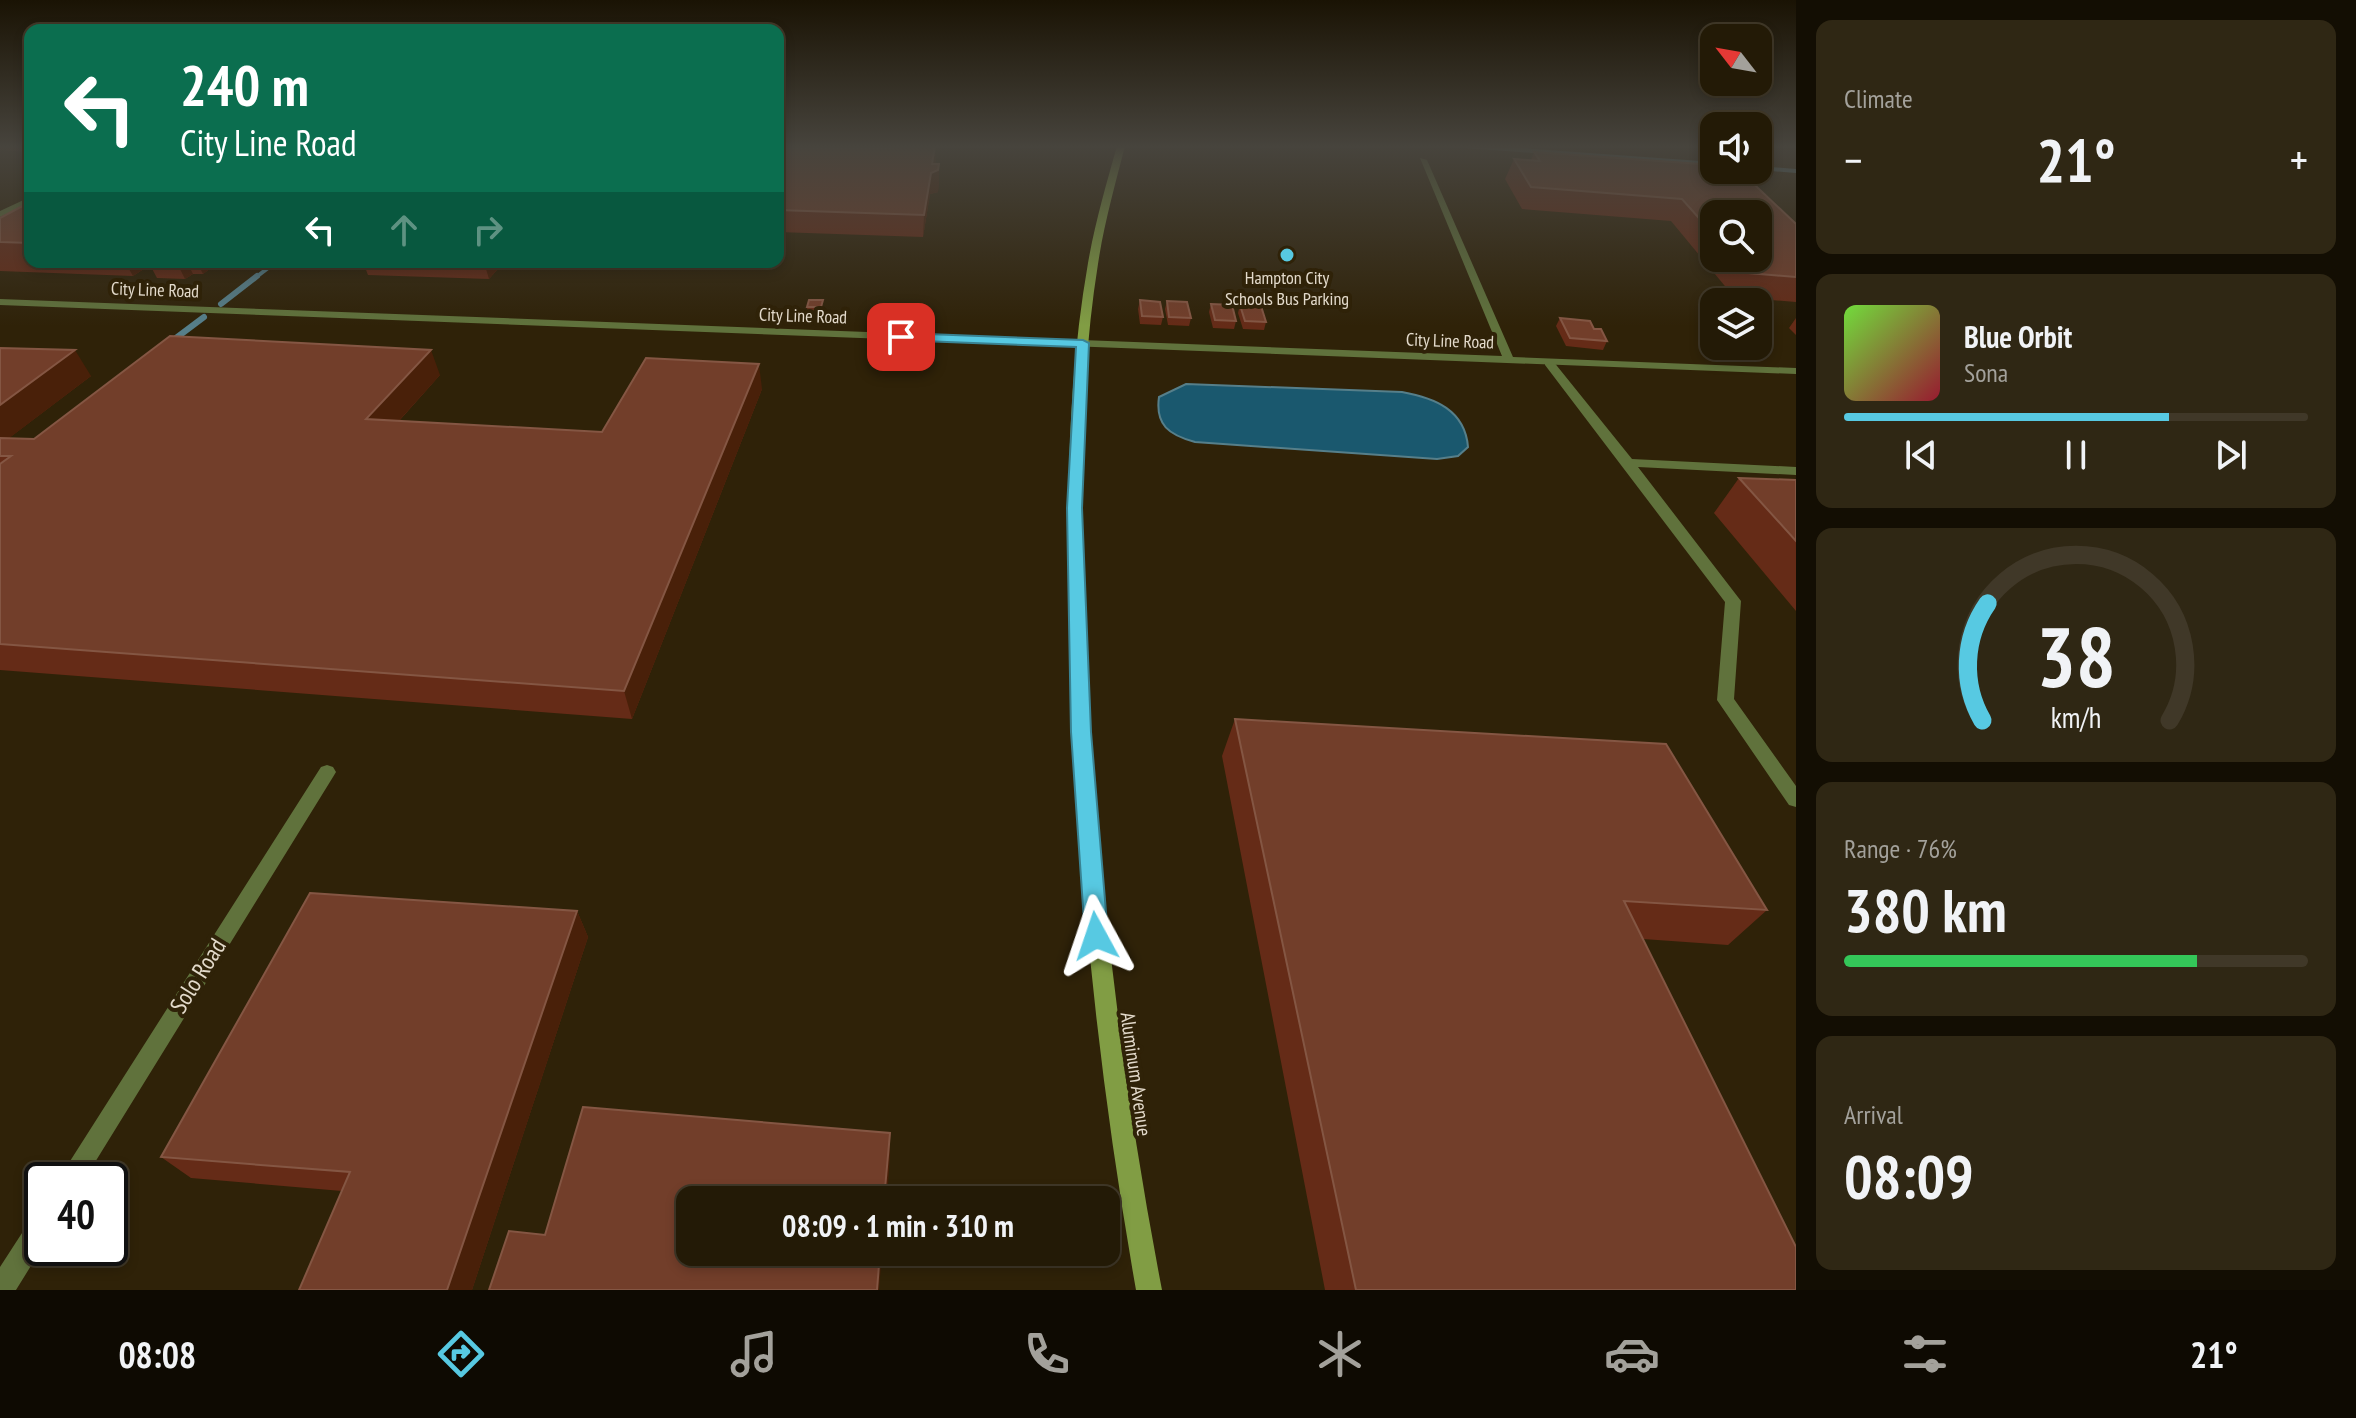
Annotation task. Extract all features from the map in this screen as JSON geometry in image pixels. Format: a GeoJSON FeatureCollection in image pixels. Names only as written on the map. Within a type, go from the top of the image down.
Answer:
{"type":"FeatureCollection","features":[{"type":"Feature","properties":{"kind":"street","name":"Aluminum Avenue"},"geometry":{"type":"LineString","coordinates":[[1104,206],[1083,343],[1075,508],[1081,732],[1096,936],[1112,1069],[1128,1183],[1149,1290]]}},
{"type":"Feature","properties":{"kind":"street"},"geometry":{"type":"LineString","coordinates":[[1443,206],[1510,362]]}},
{"type":"Feature","properties":{"kind":"street","name":"City Line Road"},"geometry":{"type":"LineString","coordinates":[[0,302],[1796,371]]}},
{"type":"Feature","properties":{"kind":"street"},"geometry":{"type":"LineString","coordinates":[[1549,363],[1733,601],[1725,700],[1796,800]]}},
{"type":"Feature","properties":{"kind":"street"},"geometry":{"type":"LineString","coordinates":[[1628,463],[1796,471]]}},
{"type":"Feature","properties":{"kind":"street","name":"Solo Road"},"geometry":{"type":"LineString","coordinates":[[81,1162],[327,772]]}},
{"type":"Feature","properties":{"kind":"street"},"geometry":{"type":"LineString","coordinates":[[1,1290],[24,1254]]}},
{"type":"Feature","properties":{"kind":"water"},"geometry":{"type":"Polygon","coordinates":[[[1186,384],[1402,392],[1437,402],[1446,408],[1461,424],[1468,447],[1458,456],[1437,459],[1195,442],[1171,432],[1159,415],[1159,397],[1186,384]]]}},
{"type":"Feature","properties":{"kind":"building"},"geometry":{"type":"Polygon","coordinates":[[[24,206],[24,243],[0,242],[0,218],[24,206]]]}},
{"type":"Feature","properties":{"kind":"building"},"geometry":{"type":"Polygon","coordinates":[[[784,206],[925,206],[924,215],[784,210],[784,206]]]}},
{"type":"Feature","properties":{"kind":"building"},"geometry":{"type":"Polygon","coordinates":[[[1688,206],[1700,206],[1700,219],[1688,206]]]}},
{"type":"Feature","properties":{"kind":"building"},"geometry":{"type":"Polygon","coordinates":[[[1772,206],[1777,206],[1796,224],[1796,277],[1748,273],[1772,272],[1772,206]]]}},
{"type":"Feature","properties":{"kind":"building"},"geometry":{"type":"Polygon","coordinates":[[[809,300],[823,300],[821,307],[807,307],[809,300]]]}},
{"type":"Feature","properties":{"kind":"building"},"geometry":{"type":"Polygon","coordinates":[[[1140,300],[1160,302],[1163,317],[1142,316],[1140,300]]]}},
{"type":"Feature","properties":{"kind":"building"},"geometry":{"type":"Polygon","coordinates":[[[1167,301],[1187,302],[1191,318],[1169,317],[1167,301]]]}},
{"type":"Feature","properties":{"kind":"building"},"geometry":{"type":"Polygon","coordinates":[[[1211,304],[1232,305],[1236,321],[1215,320],[1211,304]]]}},
{"type":"Feature","properties":{"kind":"building"},"geometry":{"type":"Polygon","coordinates":[[[1240,305],[1261,306],[1266,322],[1245,321],[1240,305]]]}},
{"type":"Feature","properties":{"kind":"building"},"geometry":{"type":"Polygon","coordinates":[[[1560,318],[1590,321],[1594,329],[1601,329],[1607,341],[1570,338],[1560,318]]]}},
{"type":"Feature","properties":{"kind":"building"},"geometry":{"type":"Polygon","coordinates":[[[170,336],[431,350],[366,419],[602,432],[646,358],[759,364],[624,691],[0,644],[0,464],[11,456],[0,456],[0,438],[34,439],[170,336]]]}},
{"type":"Feature","properties":{"kind":"building"},"geometry":{"type":"Polygon","coordinates":[[[0,348],[75,350],[0,405],[0,348]]]}},
{"type":"Feature","properties":{"kind":"building"},"geometry":{"type":"Polygon","coordinates":[[[1739,478],[1796,480],[1796,541],[1739,478]]]}},
{"type":"Feature","properties":{"kind":"building"},"geometry":{"type":"Polygon","coordinates":[[[1235,719],[1666,744],[1767,910],[1624,901],[1796,1247],[1796,1290],[1356,1290],[1235,719]]]}},
{"type":"Feature","properties":{"kind":"building"},"geometry":{"type":"Polygon","coordinates":[[[310,893],[577,911],[447,1290],[299,1290],[350,1172],[161,1157],[310,893]]]}},
{"type":"Feature","properties":{"kind":"building"},"geometry":{"type":"Polygon","coordinates":[[[583,1107],[890,1133],[885,1186],[676,1186],[676,1266],[879,1266],[877,1290],[489,1290],[509,1231],[545,1235],[583,1107]]]}},
{"type":"Feature","properties":{"kind":"waterway"},"geometry":{"type":"LineString","coordinates":[[255,278],[268,268]]}},
{"type":"Feature","properties":{"kind":"waterway"},"geometry":{"type":"LineString","coordinates":[[221,304],[257,276]]}},
{"type":"Feature","properties":{"kind":"waterway"},"geometry":{"type":"LineString","coordinates":[[172,341],[204,317]]}},
{"type":"Feature","properties":{"kind":"place","name":"Hampton City Schools Bus Parking"},"geometry":{"type":"Point","coordinates":[1287,255]}},
{"type":"Feature","properties":{"kind":"route"},"geometry":{"type":"LineString","coordinates":[[901,337],[1083,343],[1075,508],[1081,732],[1096,936]]}}]}
